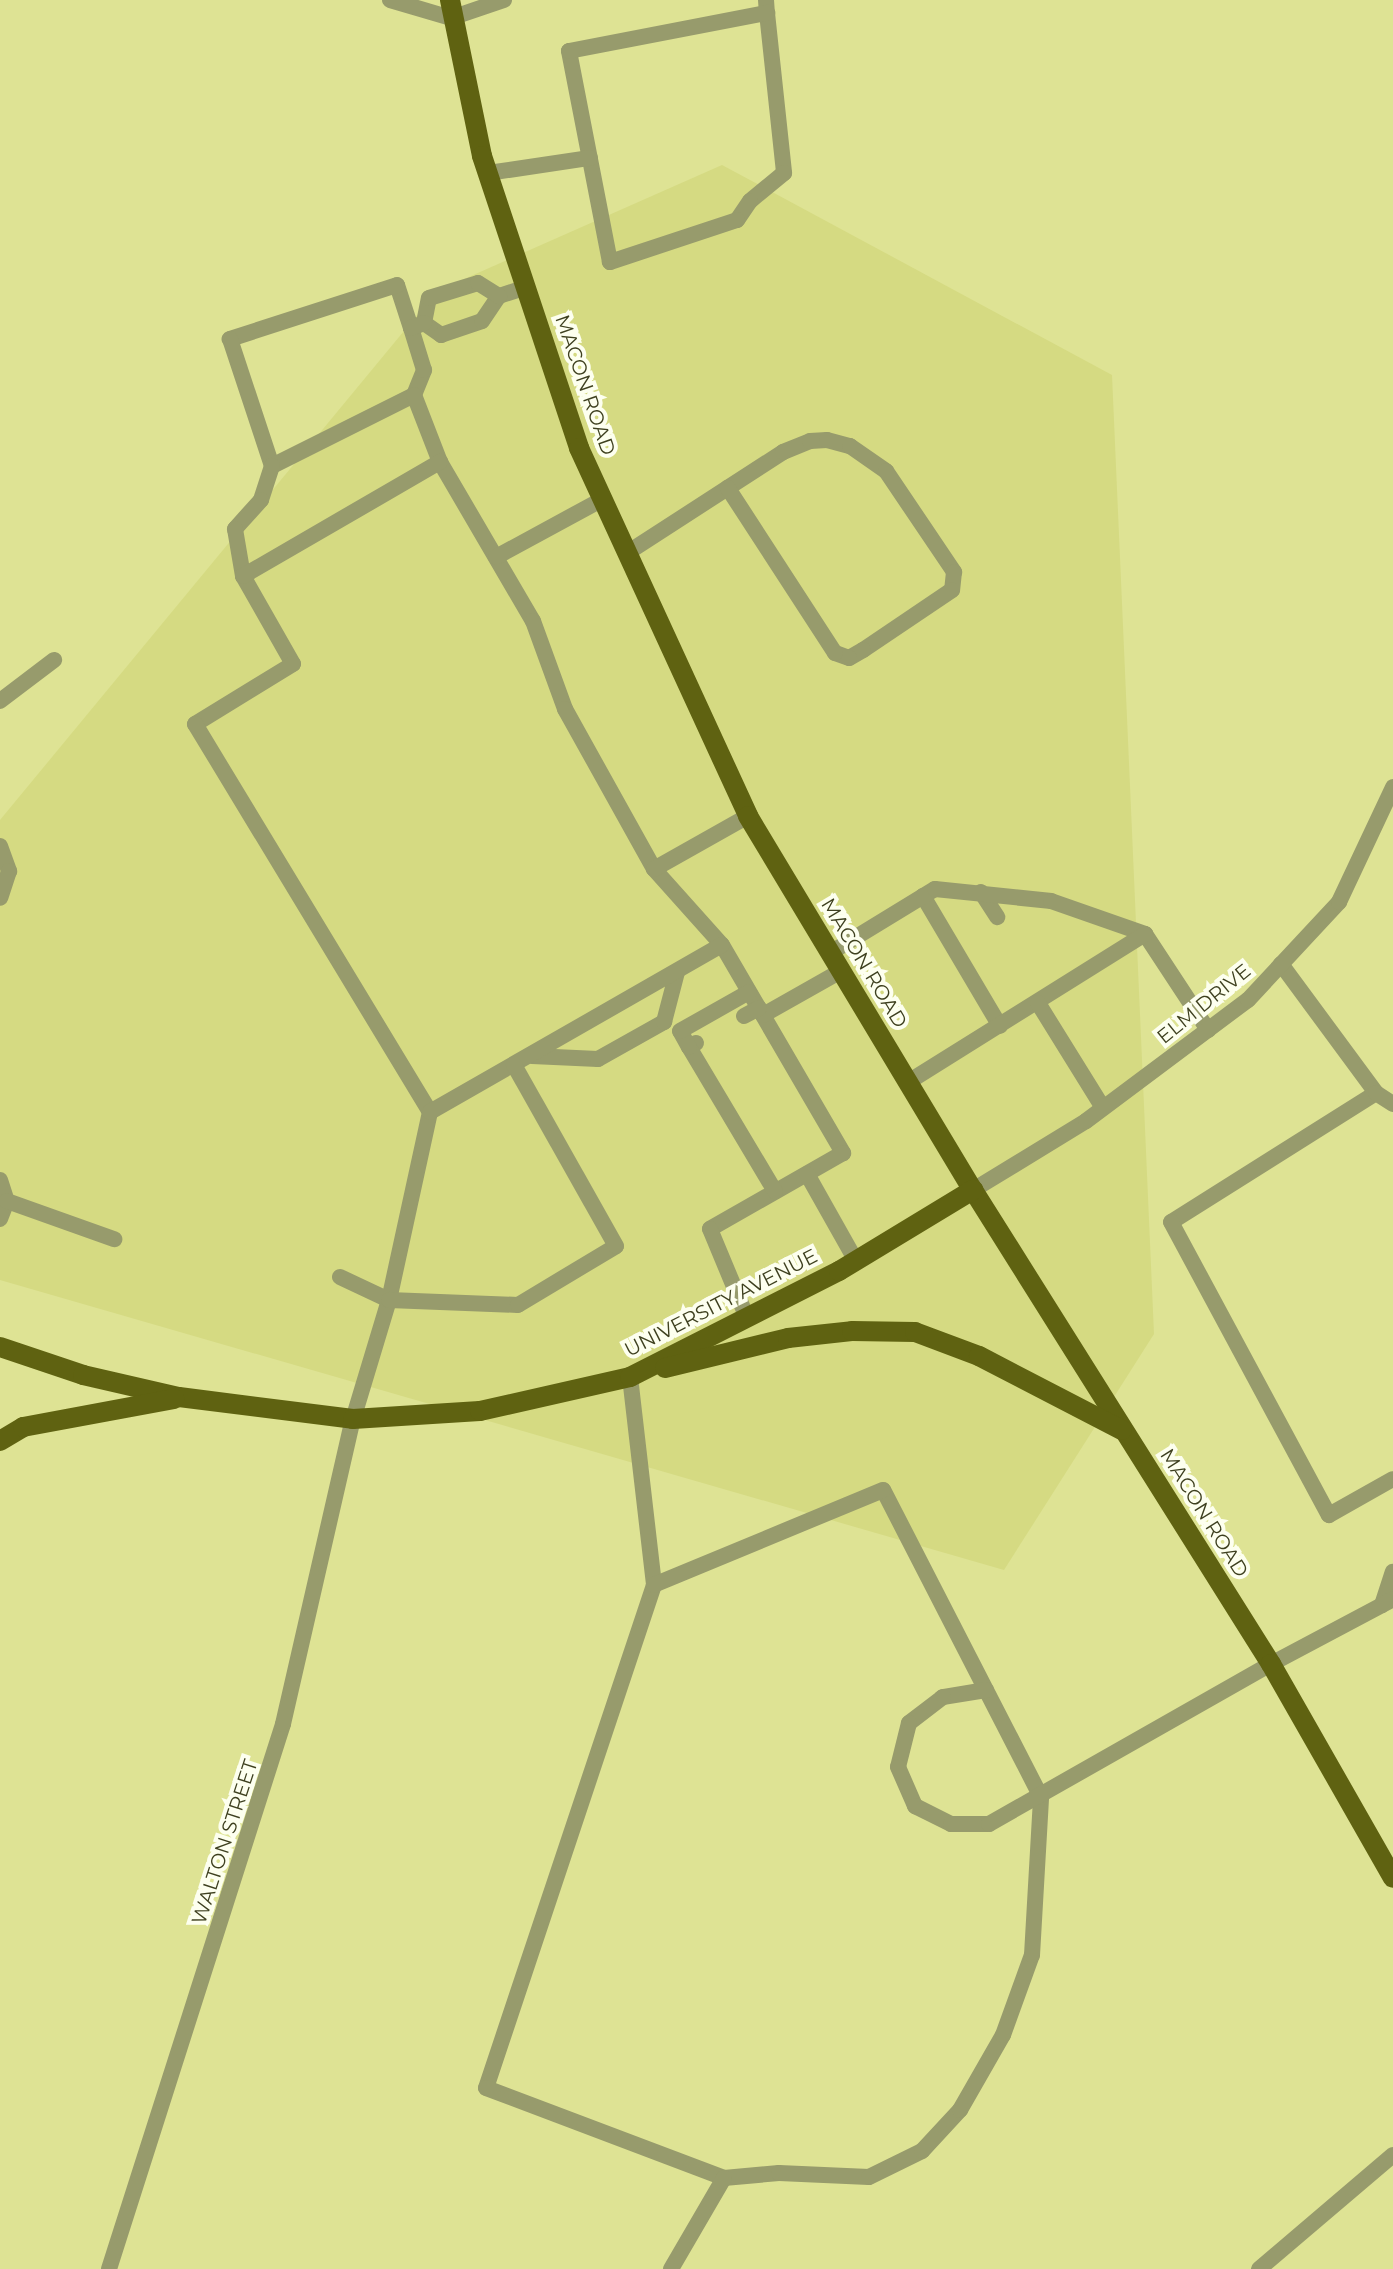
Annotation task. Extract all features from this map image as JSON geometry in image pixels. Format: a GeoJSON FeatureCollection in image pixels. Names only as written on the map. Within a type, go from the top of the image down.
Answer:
{"type":"FeatureCollection","features":[{"type":"Feature","properties":{"kind":"main road","name":"MACON ROAD"},"geometry":{"type":"LineString","coordinates":[[450,9],[488,173],[601,500],[748,816],[973,1190],[1271,1664],[1393,1878]]}},
{"type":"Feature","properties":{"kind":"main road","name":"UNIVERSITY AVENUE"},"geometry":{"type":"LineString","coordinates":[[0,1347],[83,1375],[179,1397],[353,1419],[480,1411],[630,1377],[856,1261],[973,1190]]}},
{"type":"Feature","properties":{"kind":"main road"},"geometry":{"type":"LineString","coordinates":[[630,1377],[788,1338],[915,1332],[979,1356],[1125,1432]]}},
{"type":"Feature","properties":{"kind":"main road"},"geometry":{"type":"LineString","coordinates":[[0,1441],[23,1427],[179,1397]]}},
{"type":"Feature","properties":{"kind":"street"},"geometry":{"type":"LineString","coordinates":[[390,0],[450,9],[504,0]]}},
{"type":"Feature","properties":{"kind":"street"},"geometry":{"type":"LineString","coordinates":[[767,7],[784,173],[750,201],[737,220],[610,262],[569,51],[767,7]]}},
{"type":"Feature","properties":{"kind":"street"},"geometry":{"type":"LineString","coordinates":[[488,173],[590,158]]}},
{"type":"Feature","properties":{"kind":"street"},"geometry":{"type":"LineString","coordinates":[[418,325],[429,298],[478,283],[499,296]]}},
{"type":"Feature","properties":{"kind":"street"},"geometry":{"type":"LineString","coordinates":[[272,466],[414,395],[424,370],[418,325],[397,285],[230,339],[272,466],[261,500],[235,529],[243,576],[293,664],[195,724],[430,1112],[722,945]]}},
{"type":"Feature","properties":{"kind":"street"},"geometry":{"type":"LineString","coordinates":[[418,325],[441,335],[482,321],[499,296],[526,287]]}},
{"type":"Feature","properties":{"kind":"street"},"geometry":{"type":"LineString","coordinates":[[414,395],[440,462],[533,621],[565,709],[654,869],[722,945],[749,992],[755,1013],[771,1045],[823,1134],[843,1153],[710,1229],[747,1318]]}},
{"type":"Feature","properties":{"kind":"street"},"geometry":{"type":"LineString","coordinates":[[627,553],[728,488],[810,441],[850,446],[886,471],[954,572],[952,590],[849,658],[835,653],[728,488]]}},
{"type":"Feature","properties":{"kind":"street"},"geometry":{"type":"LineString","coordinates":[[243,576],[440,462]]}},
{"type":"Feature","properties":{"kind":"street"},"geometry":{"type":"LineString","coordinates":[[496,557],[601,500]]}},
{"type":"Feature","properties":{"kind":"street"},"geometry":{"type":"LineString","coordinates":[[0,701],[54,660]]}},
{"type":"Feature","properties":{"kind":"street","name":"ELM DRIVE"},"geometry":{"type":"LineString","coordinates":[[973,1190],[1103,1108],[1248,1000],[1339,902],[1393,787]]}},
{"type":"Feature","properties":{"kind":"street"},"geometry":{"type":"LineString","coordinates":[[654,869],[748,816]]}},
{"type":"Feature","properties":{"kind":"street"},"geometry":{"type":"LineString","coordinates":[[0,846],[9,871],[0,898]]}},
{"type":"Feature","properties":{"kind":"street"},"geometry":{"type":"LineString","coordinates":[[755,1013],[835,962],[935,889],[1051,901],[1145,934],[1208,1030]]}},
{"type":"Feature","properties":{"kind":"street"},"geometry":{"type":"LineString","coordinates":[[981,892],[997,917]]}},
{"type":"Feature","properties":{"kind":"street"},"geometry":{"type":"LineString","coordinates":[[923,896],[1000,1026]]}},
{"type":"Feature","properties":{"kind":"street"},"geometry":{"type":"LineString","coordinates":[[908,1082],[1000,1026],[1040,995],[1145,934]]}},
{"type":"Feature","properties":{"kind":"street"},"geometry":{"type":"LineString","coordinates":[[1281,964],[1376,1093],[1393,1104]]}},
{"type":"Feature","properties":{"kind":"street"},"geometry":{"type":"LineString","coordinates":[[531,1056],[598,1059],[664,1022],[677,972]]}},
{"type":"Feature","properties":{"kind":"street"},"geometry":{"type":"LineString","coordinates":[[749,992],[680,1031],[693,1045],[713,1078],[765,1166],[775,1191]]}},
{"type":"Feature","properties":{"kind":"street"},"geometry":{"type":"LineString","coordinates":[[1040,995],[1103,1108]]}},
{"type":"Feature","properties":{"kind":"street"},"geometry":{"type":"LineString","coordinates":[[340,1277],[389,1300],[518,1305],[616,1246],[514,1065]]}},
{"type":"Feature","properties":{"kind":"street"},"geometry":{"type":"LineString","coordinates":[[1376,1093],[1171,1222],[1329,1515],[1391,1483]]}},
{"type":"Feature","properties":{"kind":"street","name":"WALTON STREET"},"geometry":{"type":"LineString","coordinates":[[109,2269],[283,1724],[353,1419],[389,1300],[430,1112]]}},
{"type":"Feature","properties":{"kind":"street"},"geometry":{"type":"LineString","coordinates":[[807,1174],[856,1261]]}},
{"type":"Feature","properties":{"kind":"street"},"geometry":{"type":"LineString","coordinates":[[0,1180],[7,1201],[0,1219]]}},
{"type":"Feature","properties":{"kind":"street"},"geometry":{"type":"LineString","coordinates":[[7,1201],[114,1239]]}},
{"type":"Feature","properties":{"kind":"street"},"geometry":{"type":"LineString","coordinates":[[630,1377],[654,1585],[486,2088],[724,2178],[779,2173],[869,2177],[922,2151],[960,2110],[1003,2035],[1032,1955],[1041,1797],[883,1490],[654,1585]]}},
{"type":"Feature","properties":{"kind":"street"},"geometry":{"type":"LineString","coordinates":[[986,1690],[943,1697],[909,1723],[898,1767],[915,1806],[951,1824],[989,1824],[1387,1602],[1393,1572]]}},
{"type":"Feature","properties":{"kind":"street"},"geometry":{"type":"LineString","coordinates":[[1259,2269],[1393,2155]]}},
{"type":"Feature","properties":{"kind":"street"},"geometry":{"type":"LineString","coordinates":[[671,2269],[724,2178]]}},
{"type":"Feature","properties":{"kind":"shaded area"},"geometry":{"type":"Polygon","coordinates":[[[722,165],[1112,375],[1154,1334],[1004,1570],[0,1280],[0,820],[437,291],[722,165]]]}}]}
